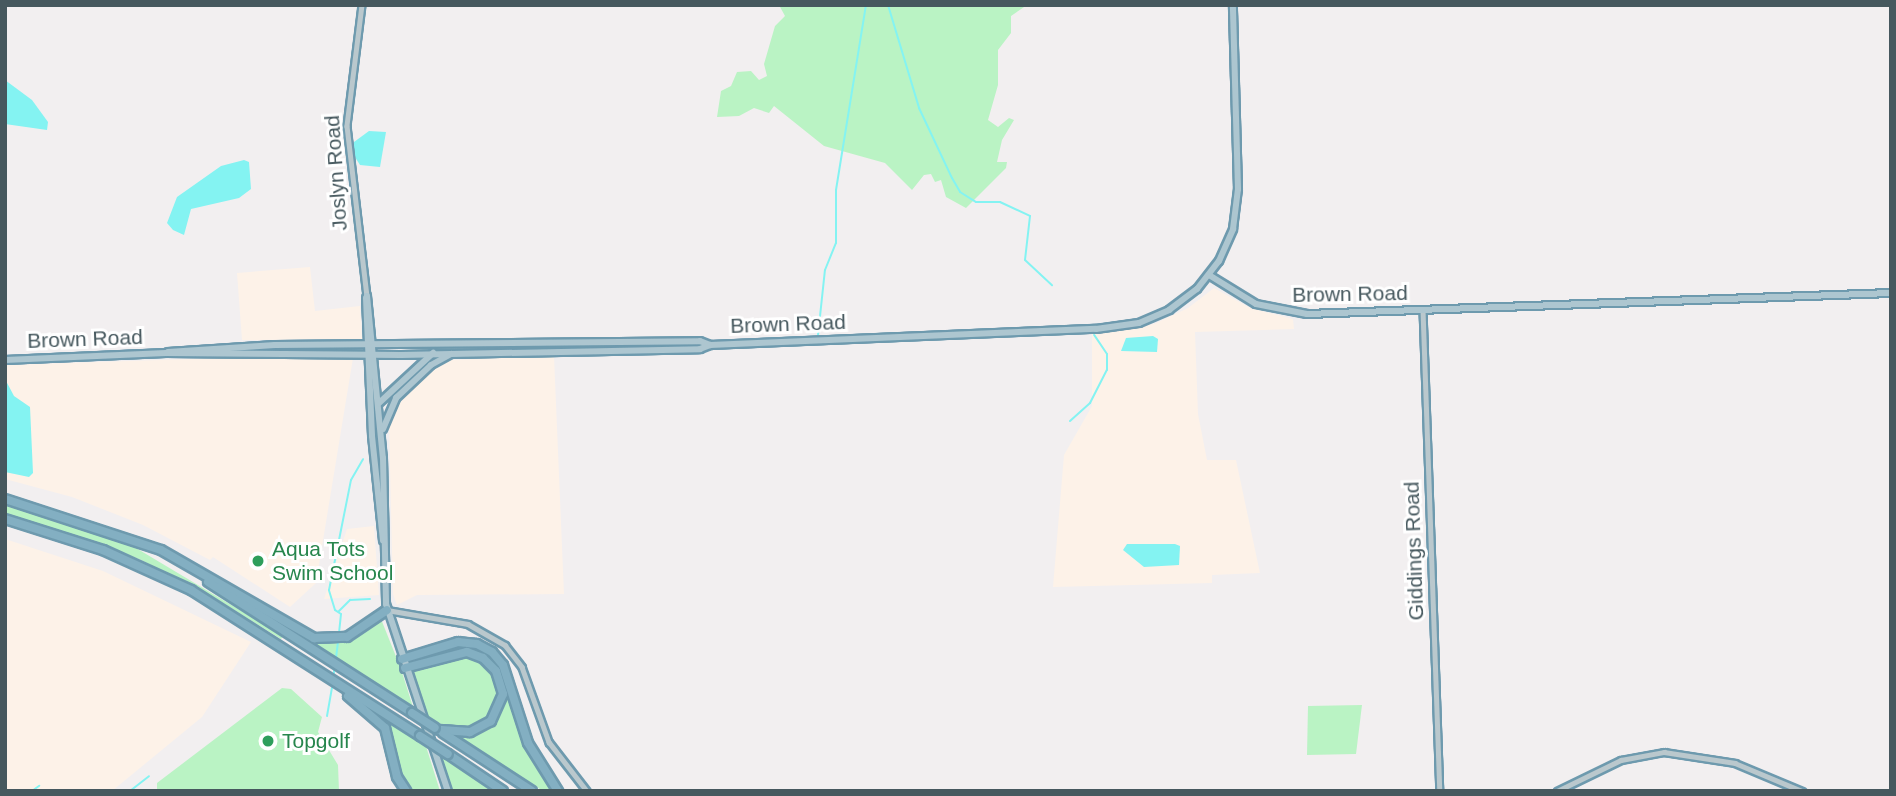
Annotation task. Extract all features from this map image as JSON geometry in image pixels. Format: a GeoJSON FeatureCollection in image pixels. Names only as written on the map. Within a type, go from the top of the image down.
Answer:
{"type":"FeatureCollection","features":[{"type":"Feature","properties":{"kind":"highway"},"geometry":{"type":"LineString","coordinates":[[5,499],[138,543],[292,631],[314,638],[347,637],[387,610]]}},
{"type":"Feature","properties":{"kind":"highway"},"geometry":{"type":"LineString","coordinates":[[5,519],[75,539],[152,571],[282,645],[501,790]]}},
{"type":"Feature","properties":{"kind":"highway"},"geometry":{"type":"LineString","coordinates":[[292,631],[309,647],[532,791]]}},
{"type":"Feature","properties":{"kind":"highway"},"geometry":{"type":"LineString","coordinates":[[404,664],[458,642],[477,644],[496,656],[506,673],[528,743],[558,791]]}},
{"type":"Feature","properties":{"kind":"highway"},"geometry":{"type":"LineString","coordinates":[[404,664],[467,652],[483,658],[496,671],[503,694],[491,721],[470,732],[437,729]]}},
{"type":"Feature","properties":{"kind":"highway"},"geometry":{"type":"LineString","coordinates":[[322,673],[385,728],[397,777],[406,791]]}},
{"type":"Feature","properties":{"kind":"main road"},"geometry":{"type":"LineString","coordinates":[[1209,275],[1227,245],[1238,204],[1233,5]]}},
{"type":"Feature","properties":{"kind":"main road","name":"Brown Road"},"geometry":{"type":"LineString","coordinates":[[5,360],[259,346],[324,345],[432,354],[684,349],[710,345],[1122,327],[1169,310],[1209,275],[1246,300],[1285,312],[1423,310],[1891,293]]}},
{"type":"Feature","properties":{"kind":"main road","name":"Joslyn Road"},"geometry":{"type":"LineString","coordinates":[[367,296],[366,350],[370,418],[383,540]]}},
{"type":"Feature","properties":{"kind":"main road","name":"Joslyn Road"},"geometry":{"type":"LineString","coordinates":[[367,296],[375,351],[381,434],[387,610],[445,789]]}},
{"type":"Feature","properties":{"kind":"main road"},"geometry":{"type":"LineString","coordinates":[[548,350],[551,345],[601,341]]}},
{"type":"Feature","properties":{"kind":"main road","name":"Brown Road"},"geometry":{"type":"LineString","coordinates":[[375,351],[447,345],[601,341],[685,341],[710,345]]}},
{"type":"Feature","properties":{"kind":"main road"},"geometry":{"type":"LineString","coordinates":[[684,349],[685,341]]}},
{"type":"Feature","properties":{"kind":"main road"},"geometry":{"type":"LineString","coordinates":[[211,355],[259,346],[260,354],[267,349],[324,345]]}},
{"type":"Feature","properties":{"kind":"main road"},"geometry":{"type":"LineString","coordinates":[[370,418],[379,403],[432,354],[447,345]]}},
{"type":"Feature","properties":{"kind":"main road","name":"Brown Road"},"geometry":{"type":"LineString","coordinates":[[166,353],[211,355],[366,350]]}},
{"type":"Feature","properties":{"kind":"main road"},"geometry":{"type":"LineString","coordinates":[[381,434],[396,398],[431,365],[458,353]]}},
{"type":"Feature","properties":{"kind":"street","name":"Joslyn Road"},"geometry":{"type":"LineString","coordinates":[[362,5],[347,126],[367,296]]}},
{"type":"Feature","properties":{"kind":"street","name":"Giddings Road"},"geometry":{"type":"LineString","coordinates":[[1423,310],[1440,791]]}},
{"type":"Feature","properties":{"kind":"street"},"geometry":{"type":"LineString","coordinates":[[387,610],[468,624],[505,645],[522,667],[549,742],[587,791]]}},
{"type":"Feature","properties":{"kind":"street"},"geometry":{"type":"LineString","coordinates":[[1557,791],[1620,760],[1664,752],[1735,763],[1802,791]]}},
{"type":"Feature","properties":{"kind":"shaded area"},"geometry":{"type":"Polygon","coordinates":[[[310,267],[315,311],[360,306],[362,339],[242,340],[237,273],[310,267]]]}},
{"type":"Feature","properties":{"kind":"shaded area"},"geometry":{"type":"Polygon","coordinates":[[[1214,288],[1250,308],[1293,319],[1294,329],[1195,332],[1198,414],[1207,460],[1236,460],[1260,573],[1212,575],[1212,583],[1053,587],[1064,455],[1092,406],[1092,334],[1154,324],[1188,308],[1214,288]]]}},
{"type":"Feature","properties":{"kind":"shaded area"},"geometry":{"type":"Polygon","coordinates":[[[554,356],[564,594],[417,595],[397,605],[393,594],[389,426],[398,401],[430,370],[450,360],[554,356]]]}},
{"type":"Feature","properties":{"kind":"shaded area"},"geometry":{"type":"Polygon","coordinates":[[[252,357],[353,358],[316,583],[290,607],[213,557],[210,560],[143,525],[72,497],[5,479],[5,365],[252,357]]]}},
{"type":"Feature","properties":{"kind":"shaded area"},"geometry":{"type":"Polygon","coordinates":[[[374,526],[379,595],[324,599],[347,529],[374,526]]]}},
{"type":"Feature","properties":{"kind":"shaded area"},"geometry":{"type":"Polygon","coordinates":[[[5,539],[103,571],[251,642],[202,717],[112,791],[5,791],[5,539]]]}},
{"type":"Feature","properties":{"kind":"green space"},"geometry":{"type":"Polygon","coordinates":[[[779,5],[1027,5],[1011,16],[1011,33],[998,50],[998,85],[988,120],[998,127],[1009,118],[1014,120],[1002,140],[997,162],[1007,162],[1006,168],[966,208],[946,197],[941,180],[935,182],[931,174],[924,175],[912,190],[885,163],[824,146],[774,106],[769,113],[754,108],[739,116],[717,117],[721,91],[731,86],[737,72],[751,71],[759,80],[767,76],[764,64],[775,26],[785,16],[779,5]]]}},
{"type":"Feature","properties":{"kind":"green space"},"geometry":{"type":"Polygon","coordinates":[[[5,503],[136,548],[283,636],[281,639],[217,599],[139,559],[5,514],[5,503]]]}},
{"type":"Feature","properties":{"kind":"green space"},"geometry":{"type":"Polygon","coordinates":[[[381,619],[413,707],[309,641],[343,640],[381,619]]]}},
{"type":"Feature","properties":{"kind":"green space"},"geometry":{"type":"Polygon","coordinates":[[[455,646],[477,649],[500,667],[529,750],[555,791],[543,791],[457,736],[495,719],[503,704],[500,674],[464,649],[423,656],[455,646]]]}},
{"type":"Feature","properties":{"kind":"green space"},"geometry":{"type":"Polygon","coordinates":[[[461,654],[476,657],[495,673],[499,695],[485,722],[466,730],[446,727],[427,716],[414,672],[415,668],[461,654]]]}},
{"type":"Feature","properties":{"kind":"green space","name":"Topgolf"},"geometry":{"type":"Polygon","coordinates":[[[282,688],[291,689],[322,717],[318,732],[338,765],[339,791],[157,791],[157,783],[282,688]]]}},
{"type":"Feature","properties":{"kind":"green space"},"geometry":{"type":"Polygon","coordinates":[[[1362,705],[1356,754],[1307,755],[1308,706],[1362,705]]]}},
{"type":"Feature","properties":{"kind":"green space"},"geometry":{"type":"Polygon","coordinates":[[[376,714],[425,743],[440,791],[410,791],[405,786],[391,737],[376,714]]]}},
{"type":"Feature","properties":{"kind":"green space"},"geometry":{"type":"Polygon","coordinates":[[[438,752],[456,764],[494,791],[452,791],[438,752]]]}},
{"type":"Feature","properties":{"kind":"water"},"geometry":{"type":"Polygon","coordinates":[[[5,80],[32,100],[48,122],[47,130],[5,124],[5,80]]]}},
{"type":"Feature","properties":{"kind":"water"},"geometry":{"type":"Polygon","coordinates":[[[369,131],[386,132],[380,167],[360,165],[353,154],[354,142],[369,131]]]}},
{"type":"Feature","properties":{"kind":"water"},"geometry":{"type":"Polygon","coordinates":[[[244,160],[249,162],[251,189],[239,198],[191,209],[184,235],[173,230],[167,223],[177,197],[221,166],[244,160]]]}},
{"type":"Feature","properties":{"kind":"water"},"geometry":{"type":"Polygon","coordinates":[[[1153,336],[1158,339],[1157,352],[1121,351],[1126,338],[1153,336]]]}},
{"type":"Feature","properties":{"kind":"water"},"geometry":{"type":"Polygon","coordinates":[[[5,379],[14,396],[30,407],[33,473],[29,477],[5,472],[5,379]]]}},
{"type":"Feature","properties":{"kind":"water"},"geometry":{"type":"Polygon","coordinates":[[[1127,544],[1180,546],[1179,565],[1144,567],[1123,550],[1127,544]]]}},
{"type":"Feature","properties":{"kind":"waterway"},"geometry":{"type":"LineString","coordinates":[[818,335],[825,270],[836,243],[836,190],[866,5]]}},
{"type":"Feature","properties":{"kind":"waterway"},"geometry":{"type":"LineString","coordinates":[[888,5],[919,108],[960,192],[976,202],[1000,202],[1030,216],[1025,260],[1052,285]]}},
{"type":"Feature","properties":{"kind":"waterway"},"geometry":{"type":"LineString","coordinates":[[1070,421],[1090,403],[1107,370],[1107,354],[1094,335]]}},
{"type":"Feature","properties":{"kind":"waterway"},"geometry":{"type":"LineString","coordinates":[[339,633],[341,614],[335,610],[329,590],[351,480],[363,459]]}},
{"type":"Feature","properties":{"kind":"waterway"},"geometry":{"type":"LineString","coordinates":[[339,611],[350,600],[370,599]]}},
{"type":"Feature","properties":{"kind":"waterway"},"geometry":{"type":"LineString","coordinates":[[336,658],[338,642]]}},
{"type":"Feature","properties":{"kind":"waterway"},"geometry":{"type":"LineString","coordinates":[[327,716],[332,687]]}},
{"type":"Feature","properties":{"kind":"waterway"},"geometry":{"type":"LineString","coordinates":[[130,791],[149,776]]}},
{"type":"Feature","properties":{"kind":"waterway"},"geometry":{"type":"LineString","coordinates":[[32,791],[39,786]]}},
{"type":"Feature","properties":{"kind":"place","name":"Aqua Tots Swim School"},"geometry":{"type":"Point","coordinates":[258,561]}},
{"type":"Feature","properties":{"kind":"place","name":"Topgolf"},"geometry":{"type":"Point","coordinates":[268,741]}}]}
